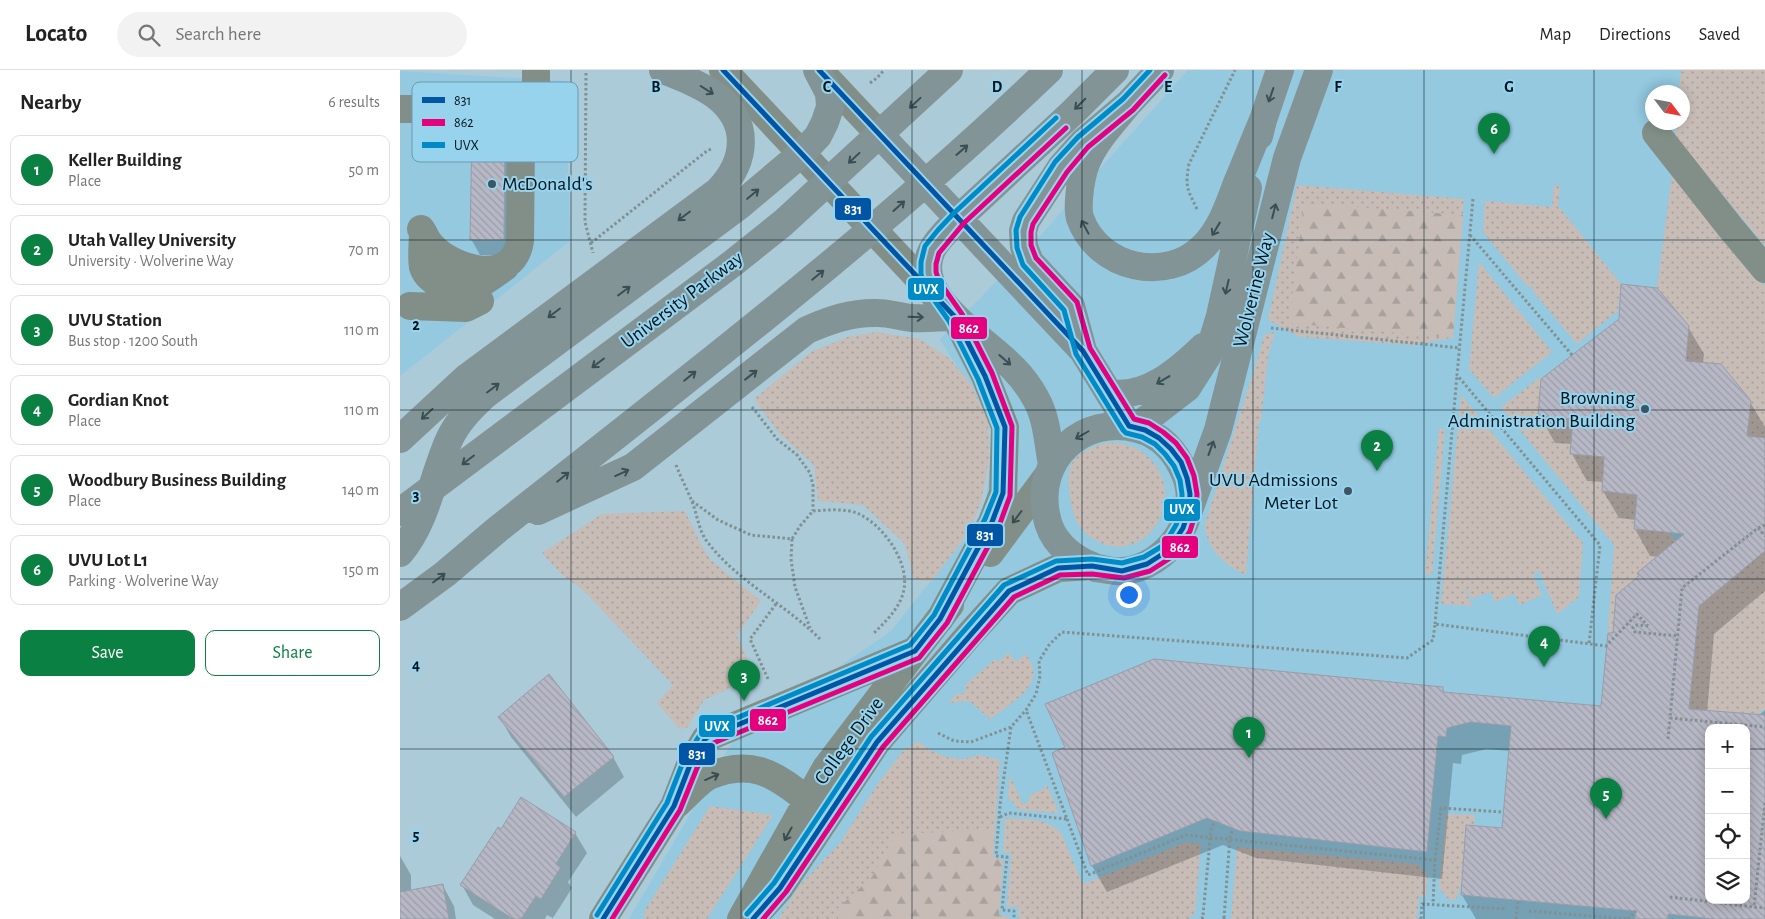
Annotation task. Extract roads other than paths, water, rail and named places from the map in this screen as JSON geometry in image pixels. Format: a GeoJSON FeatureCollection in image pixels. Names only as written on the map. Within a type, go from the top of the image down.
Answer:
{"type":"FeatureCollection","features":[{"type":"Feature","properties":{"kind":"main road"},"geometry":{"type":"LineString","coordinates":[[400,439],[466,378],[718,191],[727,181],[734,170],[741,149],[741,139],[734,117],[716,96],[703,87],[663,70]]}},
{"type":"Feature","properties":{"kind":"main road"},"geometry":{"type":"LineString","coordinates":[[400,553],[414,533],[423,515],[450,438],[470,409],[485,395],[739,206],[802,153],[818,136],[826,122],[830,107],[829,93],[818,70]]}},
{"type":"Feature","properties":{"kind":"main road","name":"University Parkway"},"geometry":{"type":"LineString","coordinates":[[400,512],[734,263],[829,182],[949,70]]}},
{"type":"Feature","properties":{"kind":"main road"},"geometry":{"type":"LineString","coordinates":[[400,607],[445,574],[841,256],[1006,111],[1049,70]]}},
{"type":"Feature","properties":{"kind":"main road"},"geometry":{"type":"LineString","coordinates":[[1049,472],[1065,446],[1084,433],[1106,426],[1132,427],[1145,430],[1159,438],[1171,449],[1180,462],[1187,478],[1190,494],[1183,528],[1169,550],[1148,564],[1122,571],[1094,567],[1076,559],[1059,544],[1048,523],[1044,501],[1049,472],[1042,413],[1036,398],[1014,368],[955,317],[932,284],[928,274],[928,264],[932,250],[959,218],[1073,112],[1115,70]]}},
{"type":"Feature","properties":{"kind":"main road"},"geometry":{"type":"LineString","coordinates":[[1160,70],[1128,104],[1092,151],[1085,165],[1080,189],[1080,217],[1092,240],[1100,250],[1124,263],[1159,268],[1172,266],[1185,260],[1206,245],[1227,210],[1262,120]]}},
{"type":"Feature","properties":{"kind":"main road","name":"Wolverine Way"},"geometry":{"type":"LineString","coordinates":[[1132,427],[1156,414],[1187,388],[1208,355],[1214,338],[1239,232],[1262,120],[1280,70]]}},
{"type":"Feature","properties":{"kind":"main road","name":"Wolverine Way"},"geometry":{"type":"LineString","coordinates":[[1188,510],[1218,430],[1287,158],[1319,70]]}},
{"type":"Feature","properties":{"kind":"main road"},"geometry":{"type":"LineString","coordinates":[[1084,351],[1071,306],[1030,262],[1024,247],[1023,231],[1026,221],[1061,167],[1083,142],[1128,104]]}},
{"type":"Feature","properties":{"kind":"main road"},"geometry":{"type":"LineString","coordinates":[[880,135],[1084,351],[1132,427]]}},
{"type":"Feature","properties":{"kind":"main road"},"geometry":{"type":"LineString","coordinates":[[498,530],[633,467],[807,330],[826,321],[848,315],[867,313],[895,314],[911,318],[955,317]]}},
{"type":"Feature","properties":{"kind":"main road"},"geometry":{"type":"LineString","coordinates":[[1109,393],[1121,395],[1136,393],[1156,384],[1176,372],[1214,338]]}},
{"type":"Feature","properties":{"kind":"street"},"geometry":{"type":"LineString","coordinates":[[723,70],[955,317],[985,376],[1005,427],[1003,493],[992,522],[940,619]]}},
{"type":"Feature","properties":{"kind":"street"},"geometry":{"type":"LineString","coordinates":[[818,70],[880,135]]}},
{"type":"Feature","properties":{"kind":"street"},"geometry":{"type":"LineString","coordinates":[[1656,133],[1765,269]]}},
{"type":"Feature","properties":{"kind":"street"},"geometry":{"type":"LineString","coordinates":[[410,306],[466,308],[477,304],[513,278],[520,241],[521,162]]}},
{"type":"Feature","properties":{"kind":"street"},"geometry":{"type":"LineString","coordinates":[[418,225],[430,244],[441,254],[456,263],[470,268],[485,270],[517,264]]}},
{"type":"Feature","properties":{"kind":"street","name":"College Drive"},"geometry":{"type":"LineString","coordinates":[[741,919],[826,768],[1049,472]]}},
{"type":"Feature","properties":{"kind":"street","name":"College Drive"},"geometry":{"type":"LineString","coordinates":[[753,919],[780,888],[877,742],[969,635],[1010,591],[1058,568],[1094,567]]}},
{"type":"Feature","properties":{"kind":"street"},"geometry":{"type":"LineString","coordinates":[[603,919],[674,806],[690,765],[706,738],[915,651]]}},
{"type":"Feature","properties":{"kind":"street"},"geometry":{"type":"LineString","coordinates":[[674,806],[708,777],[741,767],[771,774],[807,800]]}},
{"type":"Feature","properties":{"kind":"place","name":"UVU Lot L1"},"geometry":{"type":"Point","coordinates":[1494,154]}},
{"type":"Feature","properties":{"kind":"place","name":"McDonald's"},"geometry":{"type":"Point","coordinates":[492,184]}},
{"type":"Feature","properties":{"kind":"place","name":"Browning Administration Building"},"geometry":{"type":"Point","coordinates":[1645,409]}},
{"type":"Feature","properties":{"kind":"place","name":"Utah Valley University"},"geometry":{"type":"Point","coordinates":[1377,471]}},
{"type":"Feature","properties":{"kind":"place","name":"UVU Admissions Meter Lot"},"geometry":{"type":"Point","coordinates":[1348,491]}},
{"type":"Feature","properties":{"kind":"place","name":"Gordian Knot"},"geometry":{"type":"Point","coordinates":[1544,667]}},
{"type":"Feature","properties":{"kind":"place","name":"UVU Station"},"geometry":{"type":"Point","coordinates":[744,701]}},
{"type":"Feature","properties":{"kind":"place","name":"Keller Building"},"geometry":{"type":"Point","coordinates":[1249,758]}},
{"type":"Feature","properties":{"kind":"place","name":"Woodbury Business Building"},"geometry":{"type":"Point","coordinates":[1606,819]}}]}
